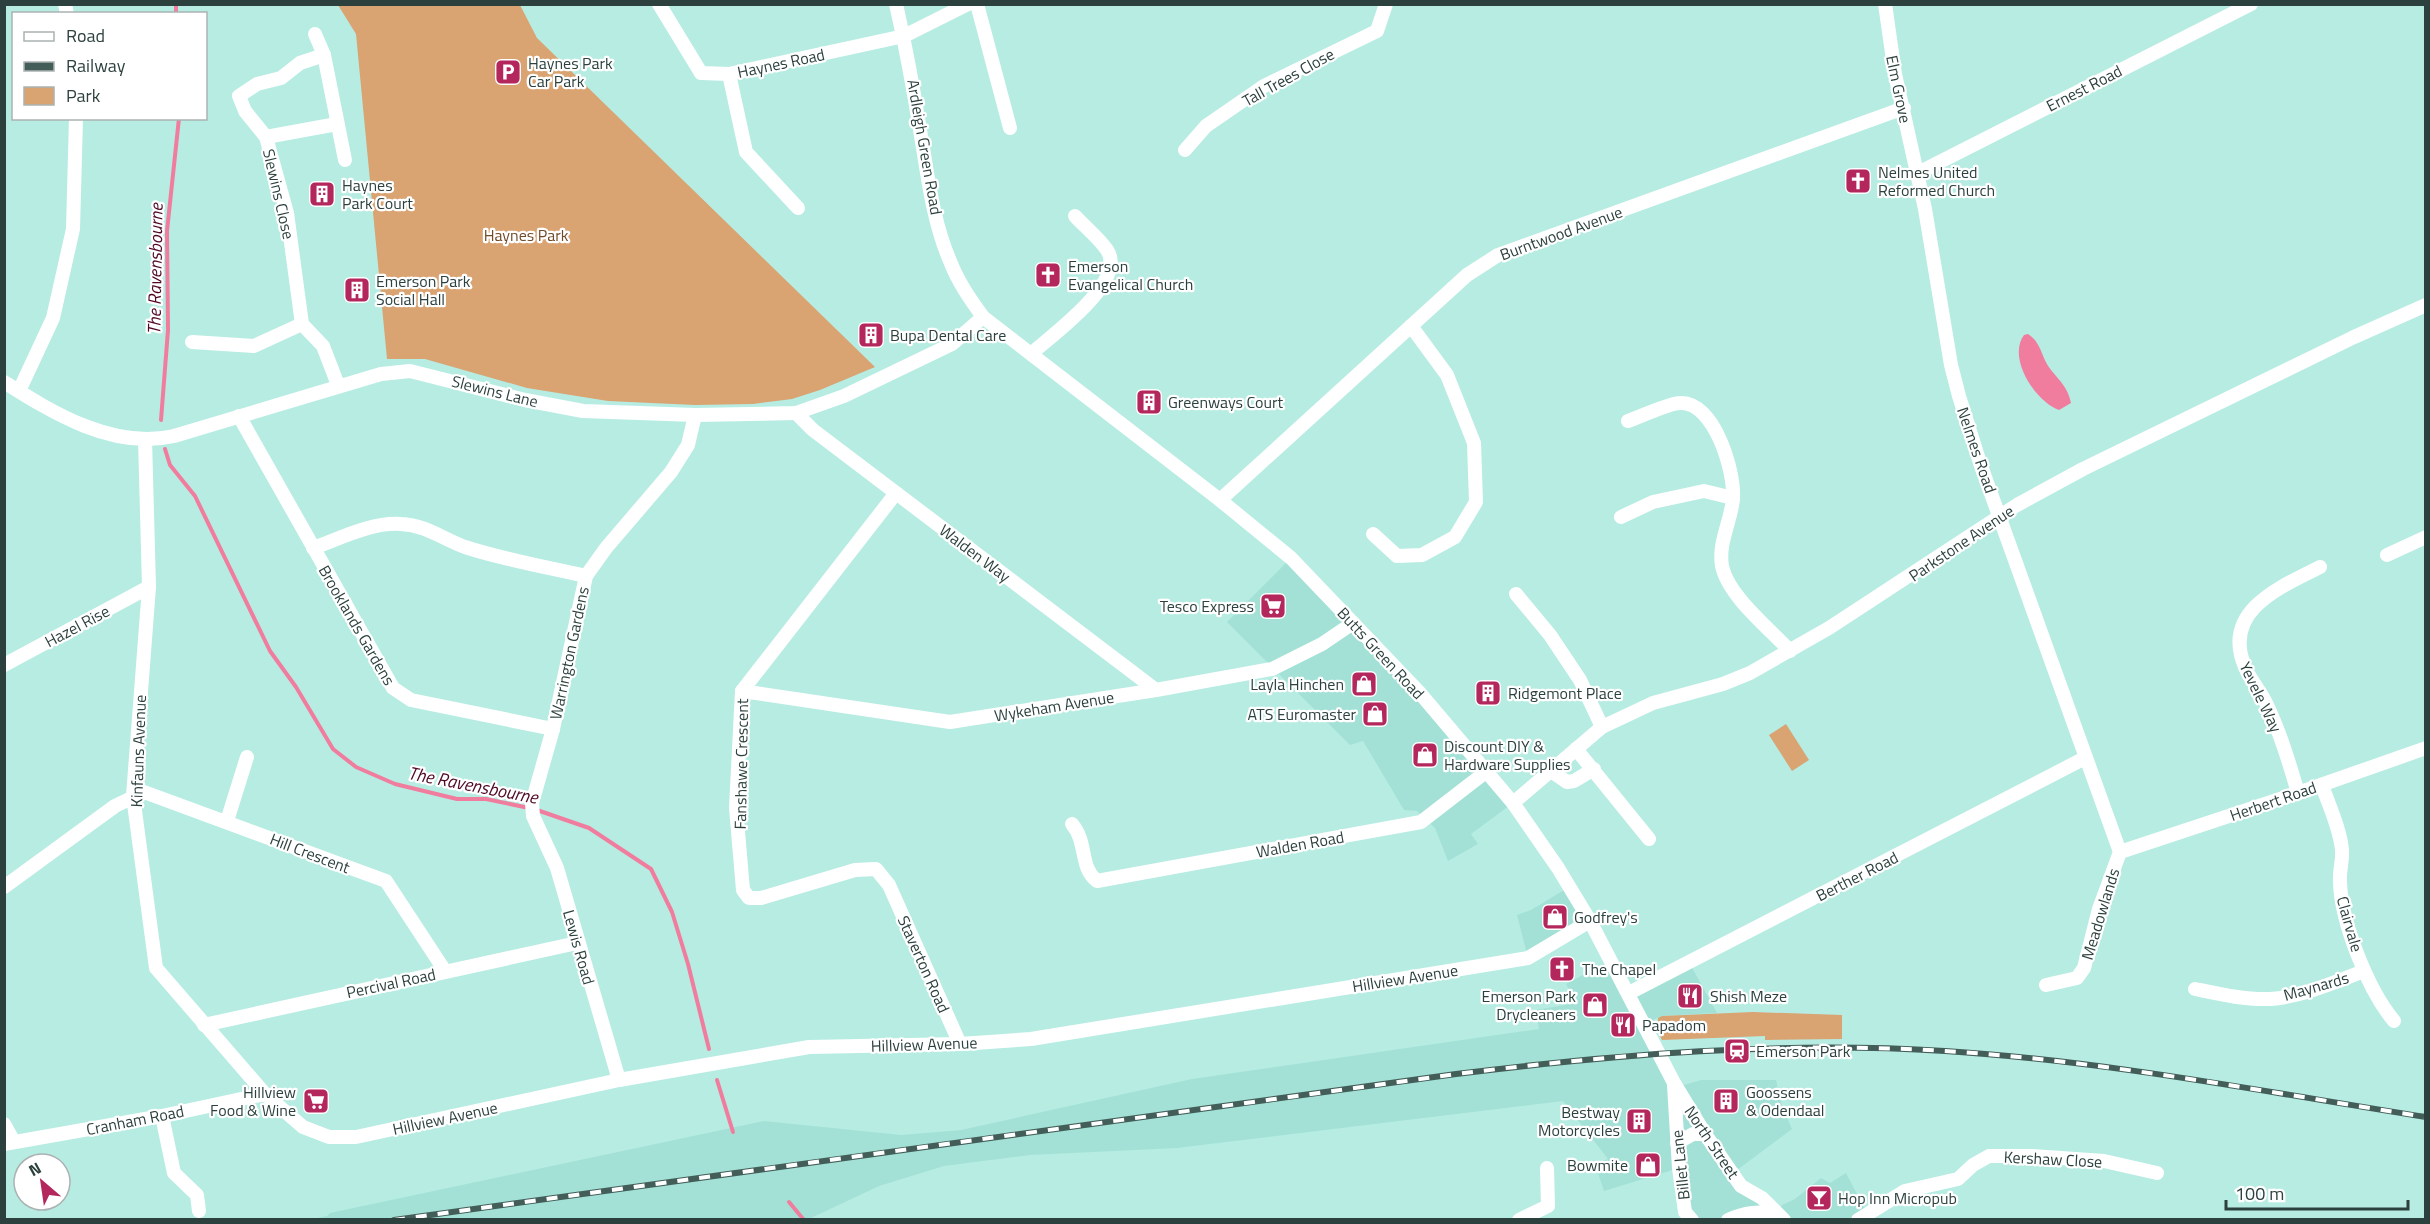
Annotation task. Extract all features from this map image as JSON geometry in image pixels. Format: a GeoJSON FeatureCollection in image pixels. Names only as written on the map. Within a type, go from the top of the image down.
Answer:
{"type":"FeatureCollection","features":[{"type":"Feature","properties":{"kind":"street","name":"Haynes Road"},"geometry":{"type":"LineString","coordinates":[[659,4],[700,73],[729,74],[903,36],[968,4]]}},
{"type":"Feature","properties":{"kind":"street","name":"Ardleigh Green Road"},"geometry":{"type":"LineString","coordinates":[[896,4],[930,191],[943,240],[949,260],[963,289],[983,317]]}},
{"type":"Feature","properties":{"kind":"street"},"geometry":{"type":"LineString","coordinates":[[977,4],[1010,128]]}},
{"type":"Feature","properties":{"kind":"street","name":"Tall Trees Close"},"geometry":{"type":"LineString","coordinates":[[1185,150],[1206,126],[1264,86],[1377,31],[1386,4]]}},
{"type":"Feature","properties":{"kind":"street","name":"Elm Grove"},"geometry":{"type":"LineString","coordinates":[[1885,4],[1895,74],[1918,173]]}},
{"type":"Feature","properties":{"kind":"street","name":"Ernest Road"},"geometry":{"type":"LineString","coordinates":[[1918,173],[2251,4]]}},
{"type":"Feature","properties":{"kind":"street"},"geometry":{"type":"LineString","coordinates":[[315,34],[324,55],[345,160]]}},
{"type":"Feature","properties":{"kind":"street","name":"Slewins Close"},"geometry":{"type":"LineString","coordinates":[[302,324],[287,213],[266,137],[245,111],[239,96],[257,84],[281,78],[300,63],[324,55]]}},
{"type":"Feature","properties":{"kind":"street"},"geometry":{"type":"LineString","coordinates":[[729,74],[746,152],[798,208]]}},
{"type":"Feature","properties":{"kind":"street","name":"Burntwood Avenue"},"geometry":{"type":"LineString","coordinates":[[1220,500],[1467,275],[1498,255],[1904,108]]}},
{"type":"Feature","properties":{"kind":"street"},"geometry":{"type":"LineString","coordinates":[[19,392],[52,318],[73,229],[76,120]]}},
{"type":"Feature","properties":{"kind":"street"},"geometry":{"type":"LineString","coordinates":[[266,137],[337,124]]}},
{"type":"Feature","properties":{"kind":"street","name":"Nelmes Road"},"geometry":{"type":"LineString","coordinates":[[1918,173],[1951,366],[1980,463],[2001,516],[2120,852]]}},
{"type":"Feature","properties":{"kind":"street"},"geometry":{"type":"LineString","coordinates":[[1032,353],[1098,293],[1112,269],[1109,252],[1075,216]]}},
{"type":"Feature","properties":{"kind":"street","name":"Parkstone Avenue"},"geometry":{"type":"LineString","coordinates":[[1513,803],[1602,727],[1653,703],[1723,684],[1750,673],[1931,564],[2001,516],[2083,469],[2354,337],[2426,305]]}},
{"type":"Feature","properties":{"kind":"street","name":"Butts Green Road"},"geometry":{"type":"LineString","coordinates":[[983,317],[1220,500],[1291,558],[1419,692],[1513,803],[1558,868],[1629,993],[1674,1083]]}},
{"type":"Feature","properties":{"kind":"street","name":"Slewins Lane"},"geometry":{"type":"LineString","coordinates":[[4,382],[54,412],[84,425],[116,435],[145,439],[174,436],[381,374],[410,371],[525,400],[582,411],[695,415],[796,413],[844,396],[952,344],[983,317]]}},
{"type":"Feature","properties":{"kind":"street"},"geometry":{"type":"LineString","coordinates":[[192,342],[254,346],[302,324],[323,346],[338,386]]}},
{"type":"Feature","properties":{"kind":"street"},"geometry":{"type":"LineString","coordinates":[[1373,534],[1397,556],[1422,555],[1455,537],[1476,502],[1474,443],[1447,375],[1412,326]]}},
{"type":"Feature","properties":{"kind":"street"},"geometry":{"type":"LineString","coordinates":[[1628,421],[1680,403],[1698,408],[1719,436],[1730,465],[1733,498],[1721,554],[1723,568],[1744,605],[1790,651]]}},
{"type":"Feature","properties":{"kind":"street","name":"Walden Way"},"geometry":{"type":"LineString","coordinates":[[796,413],[813,430],[1156,690]]}},
{"type":"Feature","properties":{"kind":"street","name":"Warrington Gardens"},"geometry":{"type":"LineString","coordinates":[[532,809],[553,729],[586,576],[606,548],[671,472],[688,445],[695,415]]}},
{"type":"Feature","properties":{"kind":"street","name":"Brooklands Gardens"},"geometry":{"type":"LineString","coordinates":[[239,416],[393,688],[411,700],[553,729]]}},
{"type":"Feature","properties":{"kind":"street","name":"Kinfauns Avenue"},"geometry":{"type":"LineString","coordinates":[[145,439],[149,587],[133,796],[156,968],[265,1094]]}},
{"type":"Feature","properties":{"kind":"street"},"geometry":{"type":"LineString","coordinates":[[1621,517],[1653,502],[1704,491],[1733,498]]}},
{"type":"Feature","properties":{"kind":"street","name":"Fanshawe Crescent"},"geometry":{"type":"LineString","coordinates":[[889,885],[876,869],[855,870],[761,898],[749,898],[743,890],[736,808],[742,691],[896,493]]}},
{"type":"Feature","properties":{"kind":"street"},"geometry":{"type":"LineString","coordinates":[[313,548],[375,526],[401,524],[428,529],[462,546],[497,557],[586,576]]}},
{"type":"Feature","properties":{"kind":"street"},"geometry":{"type":"LineString","coordinates":[[2387,555],[2426,537]]}},
{"type":"Feature","properties":{"kind":"street","name":"Yevele Way"},"geometry":{"type":"LineString","coordinates":[[2298,793],[2274,719],[2245,668],[2239,647],[2242,626],[2247,616],[2262,600],[2279,588],[2320,567]]}},
{"type":"Feature","properties":{"kind":"street","name":"Hazel Rise"},"geometry":{"type":"LineString","coordinates":[[4,666],[149,587]]}},
{"type":"Feature","properties":{"kind":"street"},"geometry":{"type":"LineString","coordinates":[[1516,594],[1550,635],[1580,680],[1602,727]]}},
{"type":"Feature","properties":{"kind":"street","name":"Wykeham Avenue"},"geometry":{"type":"LineString","coordinates":[[742,691],[950,722],[1156,690],[1272,669],[1322,644],[1353,623]]}},
{"type":"Feature","properties":{"kind":"street","name":"Herbert Road"},"geometry":{"type":"LineString","coordinates":[[2120,852],[2426,748]]}},
{"type":"Feature","properties":{"kind":"street"},"geometry":{"type":"LineString","coordinates":[[1576,749],[1649,839]]}},
{"type":"Feature","properties":{"kind":"street"},"geometry":{"type":"LineString","coordinates":[[227,821],[247,757]]}},
{"type":"Feature","properties":{"kind":"street","name":"Berther Road"},"geometry":{"type":"LineString","coordinates":[[1629,993],[2085,758]]}},
{"type":"Feature","properties":{"kind":"street"},"geometry":{"type":"LineString","coordinates":[[1551,771],[1567,782],[1574,781],[1594,770]]}},
{"type":"Feature","properties":{"kind":"street","name":"Walden Road"},"geometry":{"type":"LineString","coordinates":[[1072,824],[1080,833],[1088,874],[1096,881],[1421,822],[1487,771]]}},
{"type":"Feature","properties":{"kind":"street","name":"Clairvale"},"geometry":{"type":"LineString","coordinates":[[2322,784],[2339,832],[2343,852],[2339,881],[2343,909],[2364,971],[2377,997],[2394,1021]]}},
{"type":"Feature","properties":{"kind":"street","name":"Hill Crescent"},"geometry":{"type":"LineString","coordinates":[[133,796],[144,792],[386,881],[445,971]]}},
{"type":"Feature","properties":{"kind":"street"},"geometry":{"type":"LineString","coordinates":[[4,887],[115,806],[133,796]]}},
{"type":"Feature","properties":{"kind":"street","name":"Lewis Road"},"geometry":{"type":"LineString","coordinates":[[532,809],[556,868],[619,1080]]}},
{"type":"Feature","properties":{"kind":"street","name":"Meadowlands"},"geometry":{"type":"LineString","coordinates":[[2046,985],[2077,978],[2084,968],[2099,909],[2120,852]]}},
{"type":"Feature","properties":{"kind":"street","name":"Staverton Road"},"geometry":{"type":"LineString","coordinates":[[889,885],[960,1044]]}},
{"type":"Feature","properties":{"kind":"street","name":"Hillview Avenue"},"geometry":{"type":"LineString","coordinates":[[265,1094],[303,1127],[329,1137],[356,1137],[619,1080],[809,1047],[960,1044],[1031,1039],[1528,958],[1590,921]]}},
{"type":"Feature","properties":{"kind":"street","name":"Percival Road"},"geometry":{"type":"LineString","coordinates":[[204,1025],[577,943]]}},
{"type":"Feature","properties":{"kind":"street","name":"Maynards"},"geometry":{"type":"LineString","coordinates":[[2195,989],[2232,996],[2270,999],[2322,987],[2364,971]]}},
{"type":"Feature","properties":{"kind":"street","name":"North Street"},"geometry":{"type":"LineString","coordinates":[[1674,1083],[1704,1134],[1741,1186],[1762,1198],[1780,1217]]}},
{"type":"Feature","properties":{"kind":"street","name":"Billet Lane"},"geometry":{"type":"LineString","coordinates":[[1674,1083],[1677,1143],[1688,1217]]}},
{"type":"Feature","properties":{"kind":"street","name":"Cranham Road"},"geometry":{"type":"LineString","coordinates":[[9,1143],[162,1116],[265,1094]]}},
{"type":"Feature","properties":{"kind":"street"},"geometry":{"type":"LineString","coordinates":[[162,1116],[174,1173],[197,1195],[199,1211]]}},
{"type":"Feature","properties":{"kind":"street"},"geometry":{"type":"LineString","coordinates":[[4,1124],[9,1143]]}},
{"type":"Feature","properties":{"kind":"street"},"geometry":{"type":"LineString","coordinates":[[1677,1143],[1693,1134],[1704,1134]]}},
{"type":"Feature","properties":{"kind":"street","name":"Kershaw Close"},"geometry":{"type":"LineString","coordinates":[[1858,1220],[1905,1191],[1946,1184],[1958,1179],[1973,1165],[1989,1156],[2032,1156],[2104,1161],[2157,1173]]}},
{"type":"Feature","properties":{"kind":"street"},"geometry":{"type":"LineString","coordinates":[[1519,1220],[1548,1206],[1547,1168]]}},
{"type":"Feature","properties":{"kind":"street"},"geometry":{"type":"LineString","coordinates":[[1741,1186],[1745,1201],[1742,1214]]}},
{"type":"Feature","properties":{"kind":"street"},"geometry":{"type":"LineString","coordinates":[[1728,1220],[1742,1214],[1759,1211],[1780,1217]]}},
{"type":"Feature","properties":{"kind":"shaded area"},"geometry":{"type":"Polygon","coordinates":[[[2028,334],[2039,346],[2048,365],[2068,393],[2071,403],[2059,410],[2041,398],[2026,378],[2021,366],[2020,344],[2024,335],[2028,334]]]}},
{"type":"Feature","properties":{"kind":"shaded area"},"geometry":{"type":"Polygon","coordinates":[[[1291,558],[1513,803],[1471,834],[1478,844],[1448,861],[1435,828],[1417,811],[1404,810],[1363,741],[1350,745],[1227,622],[1291,558]]]}},
{"type":"Feature","properties":{"kind":"shaded area"},"geometry":{"type":"Polygon","coordinates":[[[1569,887],[1590,921],[1528,958],[1517,915],[1531,910],[1569,887]]]}},
{"type":"Feature","properties":{"kind":"shaded area"},"geometry":{"type":"Polygon","coordinates":[[[1611,960],[1629,993],[1689,962],[1717,1013],[1662,1016],[1637,1027],[1670,1089],[1701,1080],[1776,1080],[1782,1106],[1792,1129],[1733,1173],[1777,1213],[1782,1205],[1795,1199],[1821,1178],[1830,1183],[1846,1173],[1870,1219],[1686,1219],[1679,1168],[1604,1191],[1595,1164],[1608,1159],[1563,1101],[1177,1148],[1030,1155],[944,1166],[879,1186],[809,1219],[306,1220],[764,1121],[901,1135],[961,1130],[1192,1079],[1539,1029],[1536,1010],[1576,1003],[1566,984],[1611,960]]]}},
{"type":"Feature","properties":{"kind":"green space","name":"Haynes Park"},"geometry":{"type":"Polygon","coordinates":[[[338,5],[520,5],[537,38],[875,367],[792,399],[753,404],[695,405],[608,401],[527,388],[425,359],[387,359],[356,34],[338,5]]]}},
{"type":"Feature","properties":{"kind":"green space"},"geometry":{"type":"Polygon","coordinates":[[[1786,724],[1809,760],[1792,771],[1769,735],[1786,724]]]}},
{"type":"Feature","properties":{"kind":"green space"},"geometry":{"type":"Polygon","coordinates":[[[1753,1012],[1842,1015],[1842,1039],[1765,1040],[1765,1036],[1662,1040],[1657,1030],[1658,1018],[1662,1016],[1753,1012]]]}},
{"type":"Feature","properties":{"kind":"waterway","name":"The Ravensbourne"},"geometry":{"type":"LineString","coordinates":[[176,4],[176,12]]}},
{"type":"Feature","properties":{"kind":"waterway","name":"The Ravensbourne"},"geometry":{"type":"LineString","coordinates":[[161,420],[168,330],[167,231],[179,120]]}},
{"type":"Feature","properties":{"kind":"waterway","name":"The Ravensbourne"},"geometry":{"type":"LineString","coordinates":[[165,449],[170,465],[195,496],[270,651],[296,687],[333,749],[356,767],[395,784],[457,799],[486,799],[529,808]]}},
{"type":"Feature","properties":{"kind":"waterway","name":"The Ravensbourne"},"geometry":{"type":"LineString","coordinates":[[537,810],[589,828],[651,869],[672,912],[688,964],[709,1049]]}},
{"type":"Feature","properties":{"kind":"waterway","name":"The Ravensbourne"},"geometry":{"type":"LineString","coordinates":[[717,1080],[733,1132]]}},
{"type":"Feature","properties":{"kind":"waterway","name":"The Ravensbourne"},"geometry":{"type":"LineString","coordinates":[[789,1202],[804,1220]]}},
{"type":"Feature","properties":{"kind":"railway"},"geometry":{"type":"LineString","coordinates":[[394,1220],[1456,1074],[1700,1051],[1884,1048],[2005,1056],[2186,1078],[2426,1117]]}},
{"type":"Feature","properties":{"kind":"place","name":"Haynes Park Car Park"},"geometry":{"type":"Point","coordinates":[508,72]}},
{"type":"Feature","properties":{"kind":"place","name":"Nelmes United Reformed Church"},"geometry":{"type":"Point","coordinates":[1858,181]}},
{"type":"Feature","properties":{"kind":"place","name":"Haynes Park Court"},"geometry":{"type":"Point","coordinates":[322,194]}},
{"type":"Feature","properties":{"kind":"place","name":"Emerson Evangelical Church"},"geometry":{"type":"Point","coordinates":[1048,275]}},
{"type":"Feature","properties":{"kind":"place","name":"Emerson Park Social Hall"},"geometry":{"type":"Point","coordinates":[357,290]}},
{"type":"Feature","properties":{"kind":"place","name":"Bupa Dental Care"},"geometry":{"type":"Point","coordinates":[871,335]}},
{"type":"Feature","properties":{"kind":"place","name":"Greenways Court"},"geometry":{"type":"Point","coordinates":[1149,402]}},
{"type":"Feature","properties":{"kind":"place","name":"Tesco Express"},"geometry":{"type":"Point","coordinates":[1273,606]}},
{"type":"Feature","properties":{"kind":"place","name":"Layla Hinchen"},"geometry":{"type":"Point","coordinates":[1364,684]}},
{"type":"Feature","properties":{"kind":"place","name":"Ridgemont Place"},"geometry":{"type":"Point","coordinates":[1488,693]}},
{"type":"Feature","properties":{"kind":"place","name":"ATS Euromaster"},"geometry":{"type":"Point","coordinates":[1375,714]}},
{"type":"Feature","properties":{"kind":"place","name":"Discount DIY & Hardware Supplies"},"geometry":{"type":"Point","coordinates":[1425,755]}},
{"type":"Feature","properties":{"kind":"place","name":"Godfrey's"},"geometry":{"type":"Point","coordinates":[1555,917]}},
{"type":"Feature","properties":{"kind":"place","name":"The Chapel"},"geometry":{"type":"Point","coordinates":[1562,969]}},
{"type":"Feature","properties":{"kind":"place","name":"Shish Meze"},"geometry":{"type":"Point","coordinates":[1690,996]}},
{"type":"Feature","properties":{"kind":"place","name":"Emerson Park Drycleaners"},"geometry":{"type":"Point","coordinates":[1595,1005]}},
{"type":"Feature","properties":{"kind":"place","name":"Papadom"},"geometry":{"type":"Point","coordinates":[1623,1025]}},
{"type":"Feature","properties":{"kind":"place","name":"Emerson Park"},"geometry":{"type":"Point","coordinates":[1737,1051]}},
{"type":"Feature","properties":{"kind":"place","name":"Hillview Food & Wine"},"geometry":{"type":"Point","coordinates":[316,1101]}},
{"type":"Feature","properties":{"kind":"place","name":"Goossens & Odendaal"},"geometry":{"type":"Point","coordinates":[1726,1101]}},
{"type":"Feature","properties":{"kind":"place","name":"Bestway Motorcycles"},"geometry":{"type":"Point","coordinates":[1639,1121]}},
{"type":"Feature","properties":{"kind":"place","name":"Bowmite"},"geometry":{"type":"Point","coordinates":[1648,1165]}},
{"type":"Feature","properties":{"kind":"place","name":"Hop Inn Micropub"},"geometry":{"type":"Point","coordinates":[1819,1198]}}]}
